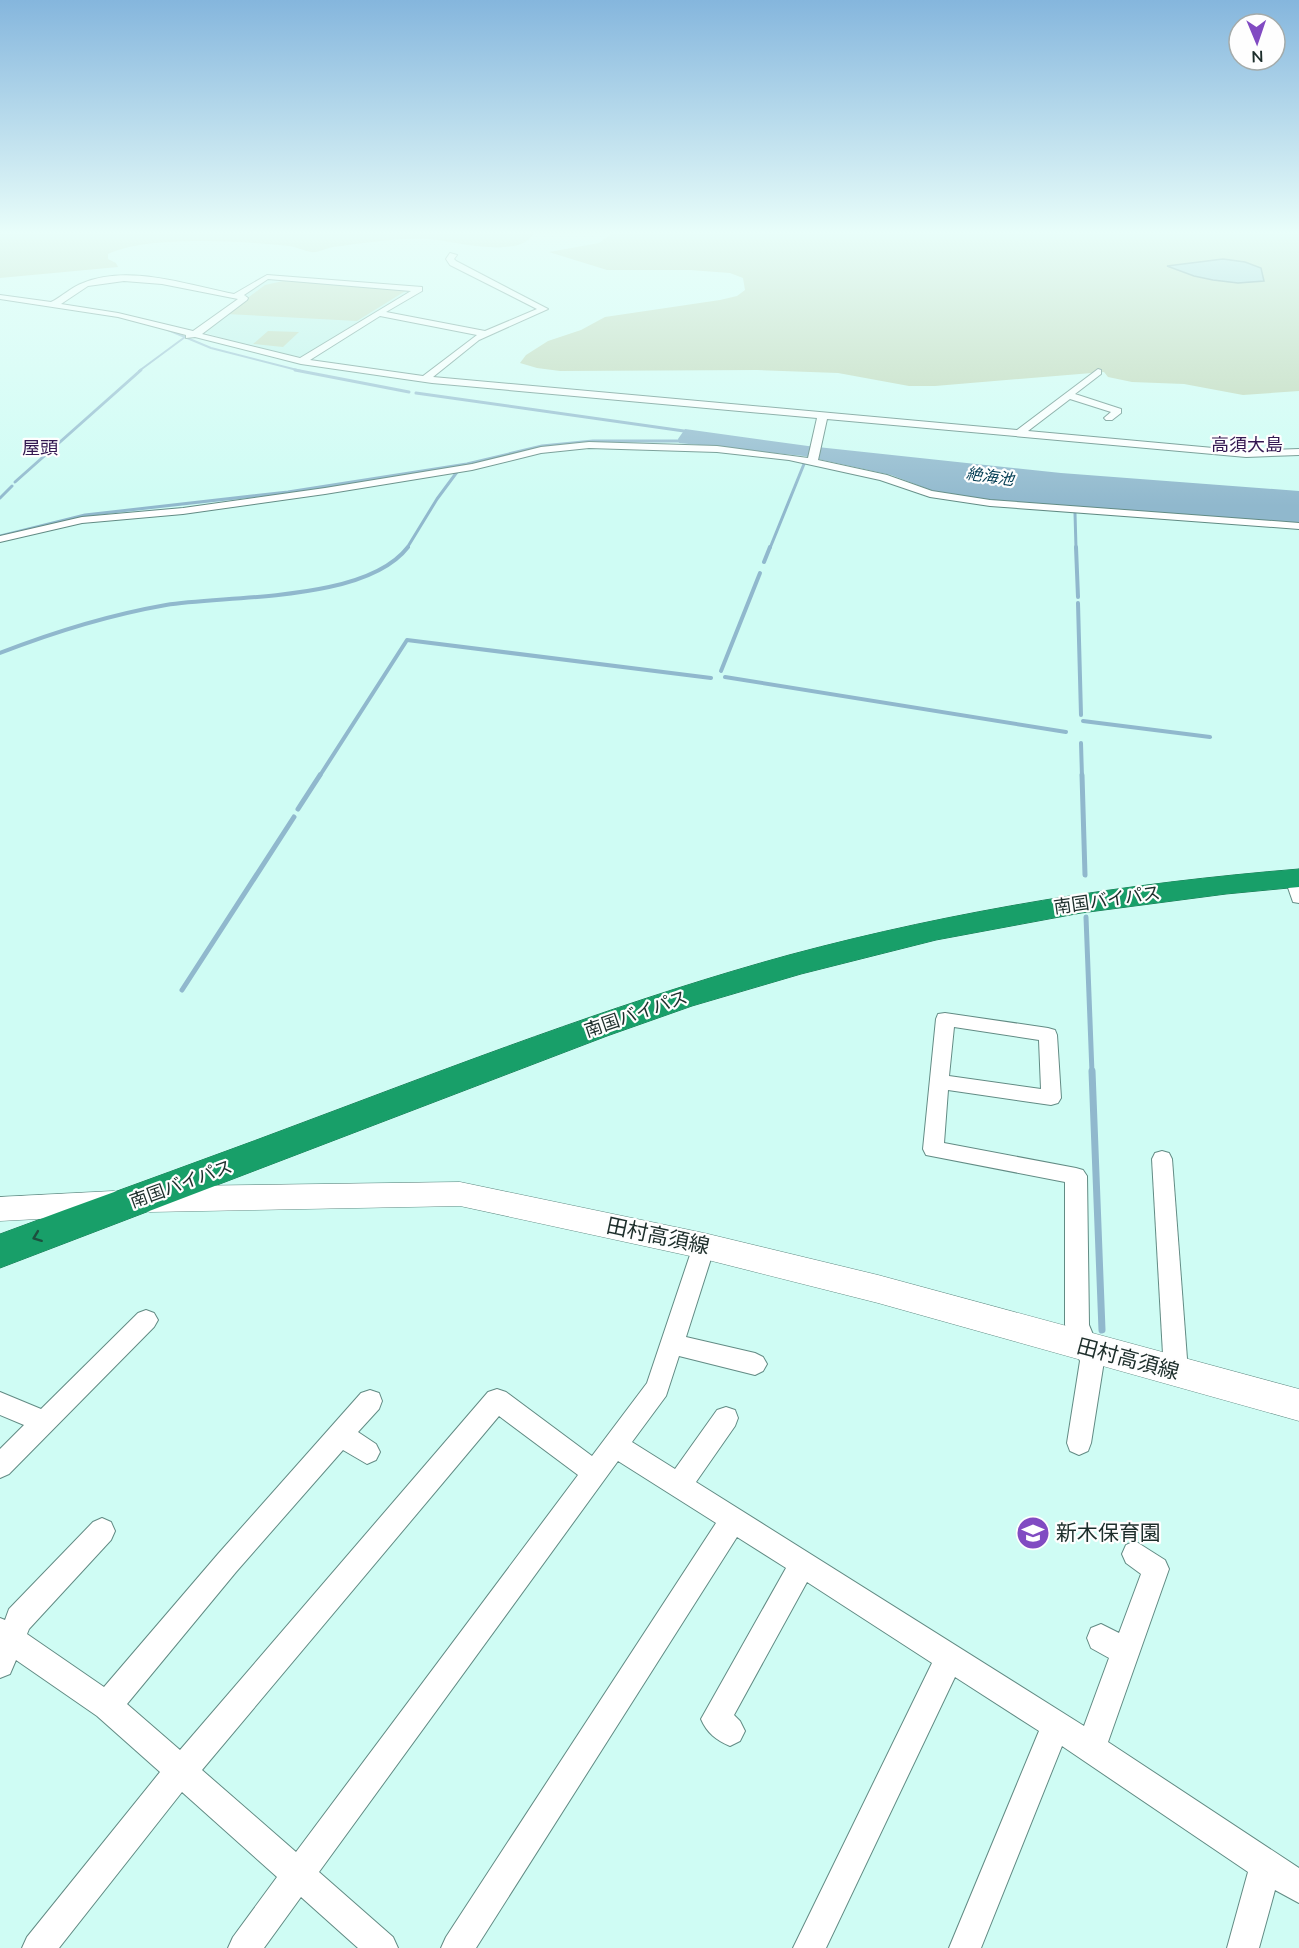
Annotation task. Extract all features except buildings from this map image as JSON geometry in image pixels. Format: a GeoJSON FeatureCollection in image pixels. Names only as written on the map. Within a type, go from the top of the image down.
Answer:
{"type":"FeatureCollection","features":[{"type":"Feature","properties":{"kind":"highway","name":"南国バイパス"},"geometry":{"type":"LineString","coordinates":[[0,1228],[649,991],[821,941],[964,909],[1065,891],[1158,878],[1297,880]]}},
{"type":"Feature","properties":{"kind":"highway","name":"南国バイパス"},"geometry":{"type":"LineString","coordinates":[[0,1251],[129,1202],[184,1184],[481,1070],[658,1006],[766,973],[858,948],[1021,912],[1167,891],[1297,880]]}},
{"type":"Feature","properties":{"kind":"main road","name":"田村高須線"},"geometry":{"type":"LineString","coordinates":[[0,1209],[180,1198],[460,1194],[704,1246],[878,1288],[1086,1348],[1299,1405]]}},
{"type":"Feature","properties":{"kind":"street"},"geometry":{"type":"LineString","coordinates":[[150,325],[188,337],[301,362],[424,379],[1246,454],[1299,452]]}},
{"type":"Feature","properties":{"kind":"street"},"geometry":{"type":"LineString","coordinates":[[188,337],[208,325]]}},
{"type":"Feature","properties":{"kind":"street"},"geometry":{"type":"LineString","coordinates":[[301,362],[359,325]]}},
{"type":"Feature","properties":{"kind":"street"},"geometry":{"type":"LineString","coordinates":[[439,325],[486,334]]}},
{"type":"Feature","properties":{"kind":"street"},"geometry":{"type":"LineString","coordinates":[[424,379],[476,338],[507,325]]}},
{"type":"Feature","properties":{"kind":"street"},"geometry":{"type":"LineString","coordinates":[[1021,432],[1098,372]]}},
{"type":"Feature","properties":{"kind":"street"},"geometry":{"type":"LineString","coordinates":[[1068,395],[1118,411],[1109,418]]}},
{"type":"Feature","properties":{"kind":"street"},"geometry":{"type":"LineString","coordinates":[[811,461],[823,415]]}},
{"type":"Feature","properties":{"kind":"street"},"geometry":{"type":"LineString","coordinates":[[0,539],[82,520],[172,512],[325,491],[472,467],[541,450],[589,445],[717,449],[811,461],[883,477],[921,492],[964,500],[1035,508],[1299,526]]}},
{"type":"Feature","properties":{"kind":"street"},"geometry":{"type":"LineString","coordinates":[[939,1082],[1050,1098],[1048,1035],[945,1019],[939,1082],[933,1149],[1076,1176],[1077,1325],[1092,1361],[1079,1443]]}},
{"type":"Feature","properties":{"kind":"street"},"geometry":{"type":"LineString","coordinates":[[1162,1159],[1176,1372]]}},
{"type":"Feature","properties":{"kind":"street"},"geometry":{"type":"LineString","coordinates":[[244,1948],[657,1388],[704,1246]]}},
{"type":"Feature","properties":{"kind":"street"},"geometry":{"type":"LineString","coordinates":[[0,1466],[146,1320]]}},
{"type":"Feature","properties":{"kind":"street"},"geometry":{"type":"LineString","coordinates":[[672,1344],[755,1364]]}},
{"type":"Feature","properties":{"kind":"street"},"geometry":{"type":"LineString","coordinates":[[38,1948],[180,1771],[203,1748],[498,1400],[594,1472]]}},
{"type":"Feature","properties":{"kind":"street"},"geometry":{"type":"LineString","coordinates":[[107,1707],[227,1563],[370,1401]]}},
{"type":"Feature","properties":{"kind":"street"},"geometry":{"type":"LineString","coordinates":[[0,1403],[44,1422]]}},
{"type":"Feature","properties":{"kind":"street"},"geometry":{"type":"LineString","coordinates":[[679,1485],[726,1418]]}},
{"type":"Feature","properties":{"kind":"street"},"geometry":{"type":"LineString","coordinates":[[342,1435],[367,1452]]}},
{"type":"Feature","properties":{"kind":"street"},"geometry":{"type":"LineString","coordinates":[[615,1445],[951,1657],[1299,1887]]}},
{"type":"Feature","properties":{"kind":"street"},"geometry":{"type":"LineString","coordinates":[[457,1948],[733,1520]]}},
{"type":"Feature","properties":{"kind":"street"},"geometry":{"type":"LineString","coordinates":[[102,1532],[19,1618],[4,1645],[107,1707],[200,1786],[297,1875],[382,1948]]}},
{"type":"Feature","properties":{"kind":"street"},"geometry":{"type":"LineString","coordinates":[[1091,1748],[1156,1569],[1135,1554]]}},
{"type":"Feature","properties":{"kind":"street"},"geometry":{"type":"LineString","coordinates":[[729,1731],[716,1719],[803,1564]]}},
{"type":"Feature","properties":{"kind":"street"},"geometry":{"type":"LineString","coordinates":[[1101,1638],[1127,1653]]}},
{"type":"Feature","properties":{"kind":"street"},"geometry":{"type":"LineString","coordinates":[[809,1948],[951,1657]]}},
{"type":"Feature","properties":{"kind":"street"},"geometry":{"type":"LineString","coordinates":[[965,1948],[1056,1725]]}},
{"type":"Feature","properties":{"kind":"street"},"geometry":{"type":"LineString","coordinates":[[1243,1948],[1266,1865]]}},
{"type":"Feature","properties":{"kind":"shaded area"},"geometry":{"type":"Polygon","coordinates":[[[211,325],[356,325],[304,357],[266,351],[202,332],[211,325]]]}},
{"type":"Feature","properties":{"kind":"green space"},"geometry":{"type":"Polygon","coordinates":[[[590,325],[1299,325],[1299,391],[1243,395],[1184,384],[1132,382],[1108,377],[1104,372],[935,386],[909,386],[838,373],[757,370],[560,371],[520,363],[526,355],[548,341],[590,325]]]}},
{"type":"Feature","properties":{"kind":"green space"},"geometry":{"type":"Polygon","coordinates":[[[268,331],[299,332],[283,347],[253,344],[268,331]]]}},
{"type":"Feature","properties":{"kind":"water","name":"絶海池"},"geometry":{"type":"Polygon","coordinates":[[[685,429],[808,446],[1061,473],[1299,491],[1299,524],[1006,502],[941,494],[891,475],[804,456],[679,443],[678,439],[685,429]]]}},
{"type":"Feature","properties":{"kind":"waterway"},"geometry":{"type":"LineString","coordinates":[[168,330],[185,337]]}},
{"type":"Feature","properties":{"kind":"waterway"},"geometry":{"type":"LineString","coordinates":[[139,371],[185,337]]}},
{"type":"Feature","properties":{"kind":"waterway"},"geometry":{"type":"LineString","coordinates":[[185,337],[211,348],[301,371]]}},
{"type":"Feature","properties":{"kind":"waterway"},"geometry":{"type":"LineString","coordinates":[[15,482],[141,370]]}},
{"type":"Feature","properties":{"kind":"waterway"},"geometry":{"type":"LineString","coordinates":[[295,370],[409,392]]}},
{"type":"Feature","properties":{"kind":"waterway"},"geometry":{"type":"LineString","coordinates":[[416,393],[684,431]]}},
{"type":"Feature","properties":{"kind":"waterway"},"geometry":{"type":"LineString","coordinates":[[0,536],[85,515],[288,492],[467,464],[542,446],[593,441],[684,441]]}},
{"type":"Feature","properties":{"kind":"waterway"},"geometry":{"type":"LineString","coordinates":[[770,548],[804,464]]}},
{"type":"Feature","properties":{"kind":"waterway"},"geometry":{"type":"LineString","coordinates":[[407,548],[437,499],[457,472]]}},
{"type":"Feature","properties":{"kind":"waterway"},"geometry":{"type":"LineString","coordinates":[[0,498],[12,486]]}},
{"type":"Feature","properties":{"kind":"waterway"},"geometry":{"type":"LineString","coordinates":[[1075,513],[1076,548]]}},
{"type":"Feature","properties":{"kind":"waterway"},"geometry":{"type":"LineString","coordinates":[[764,562],[770,547]]}},
{"type":"Feature","properties":{"kind":"waterway"},"geometry":{"type":"LineString","coordinates":[[1076,547],[1078,597]]}},
{"type":"Feature","properties":{"kind":"waterway"},"geometry":{"type":"LineString","coordinates":[[0,653],[82,625],[145,609],[193,602],[295,593],[330,587],[361,578],[388,565],[407,548]]}},
{"type":"Feature","properties":{"kind":"waterway"},"geometry":{"type":"LineString","coordinates":[[721,671],[760,573]]}},
{"type":"Feature","properties":{"kind":"waterway"},"geometry":{"type":"LineString","coordinates":[[1078,603],[1081,715]]}},
{"type":"Feature","properties":{"kind":"waterway"},"geometry":{"type":"LineString","coordinates":[[319,777],[407,640],[711,678]]}},
{"type":"Feature","properties":{"kind":"waterway"},"geometry":{"type":"LineString","coordinates":[[725,677],[1066,732]]}},
{"type":"Feature","properties":{"kind":"waterway"},"geometry":{"type":"LineString","coordinates":[[1083,721],[1210,737]]}},
{"type":"Feature","properties":{"kind":"waterway"},"geometry":{"type":"LineString","coordinates":[[1081,743],[1082,777]]}},
{"type":"Feature","properties":{"kind":"waterway"},"geometry":{"type":"LineString","coordinates":[[298,809],[320,775]]}},
{"type":"Feature","properties":{"kind":"waterway"},"geometry":{"type":"LineString","coordinates":[[1082,775],[1085,875]]}},
{"type":"Feature","properties":{"kind":"waterway"},"geometry":{"type":"LineString","coordinates":[[182,990],[294,817]]}},
{"type":"Feature","properties":{"kind":"waterway"},"geometry":{"type":"LineString","coordinates":[[1086,917],[1092,1073]]}},
{"type":"Feature","properties":{"kind":"waterway"},"geometry":{"type":"LineString","coordinates":[[1092,1071],[1102,1330]]}},
{"type":"Feature","properties":{"kind":"place","name":"新木保育園"},"geometry":{"type":"Point","coordinates":[1033,1533]}},
{"type":"Feature","properties":{"kind":"district","name":"高須大島"},"geometry":{"type":"Point","coordinates":[1247,445]}},
{"type":"Feature","properties":{"kind":"district","name":"屋頭"},"geometry":{"type":"Point","coordinates":[40,448]}}]}
